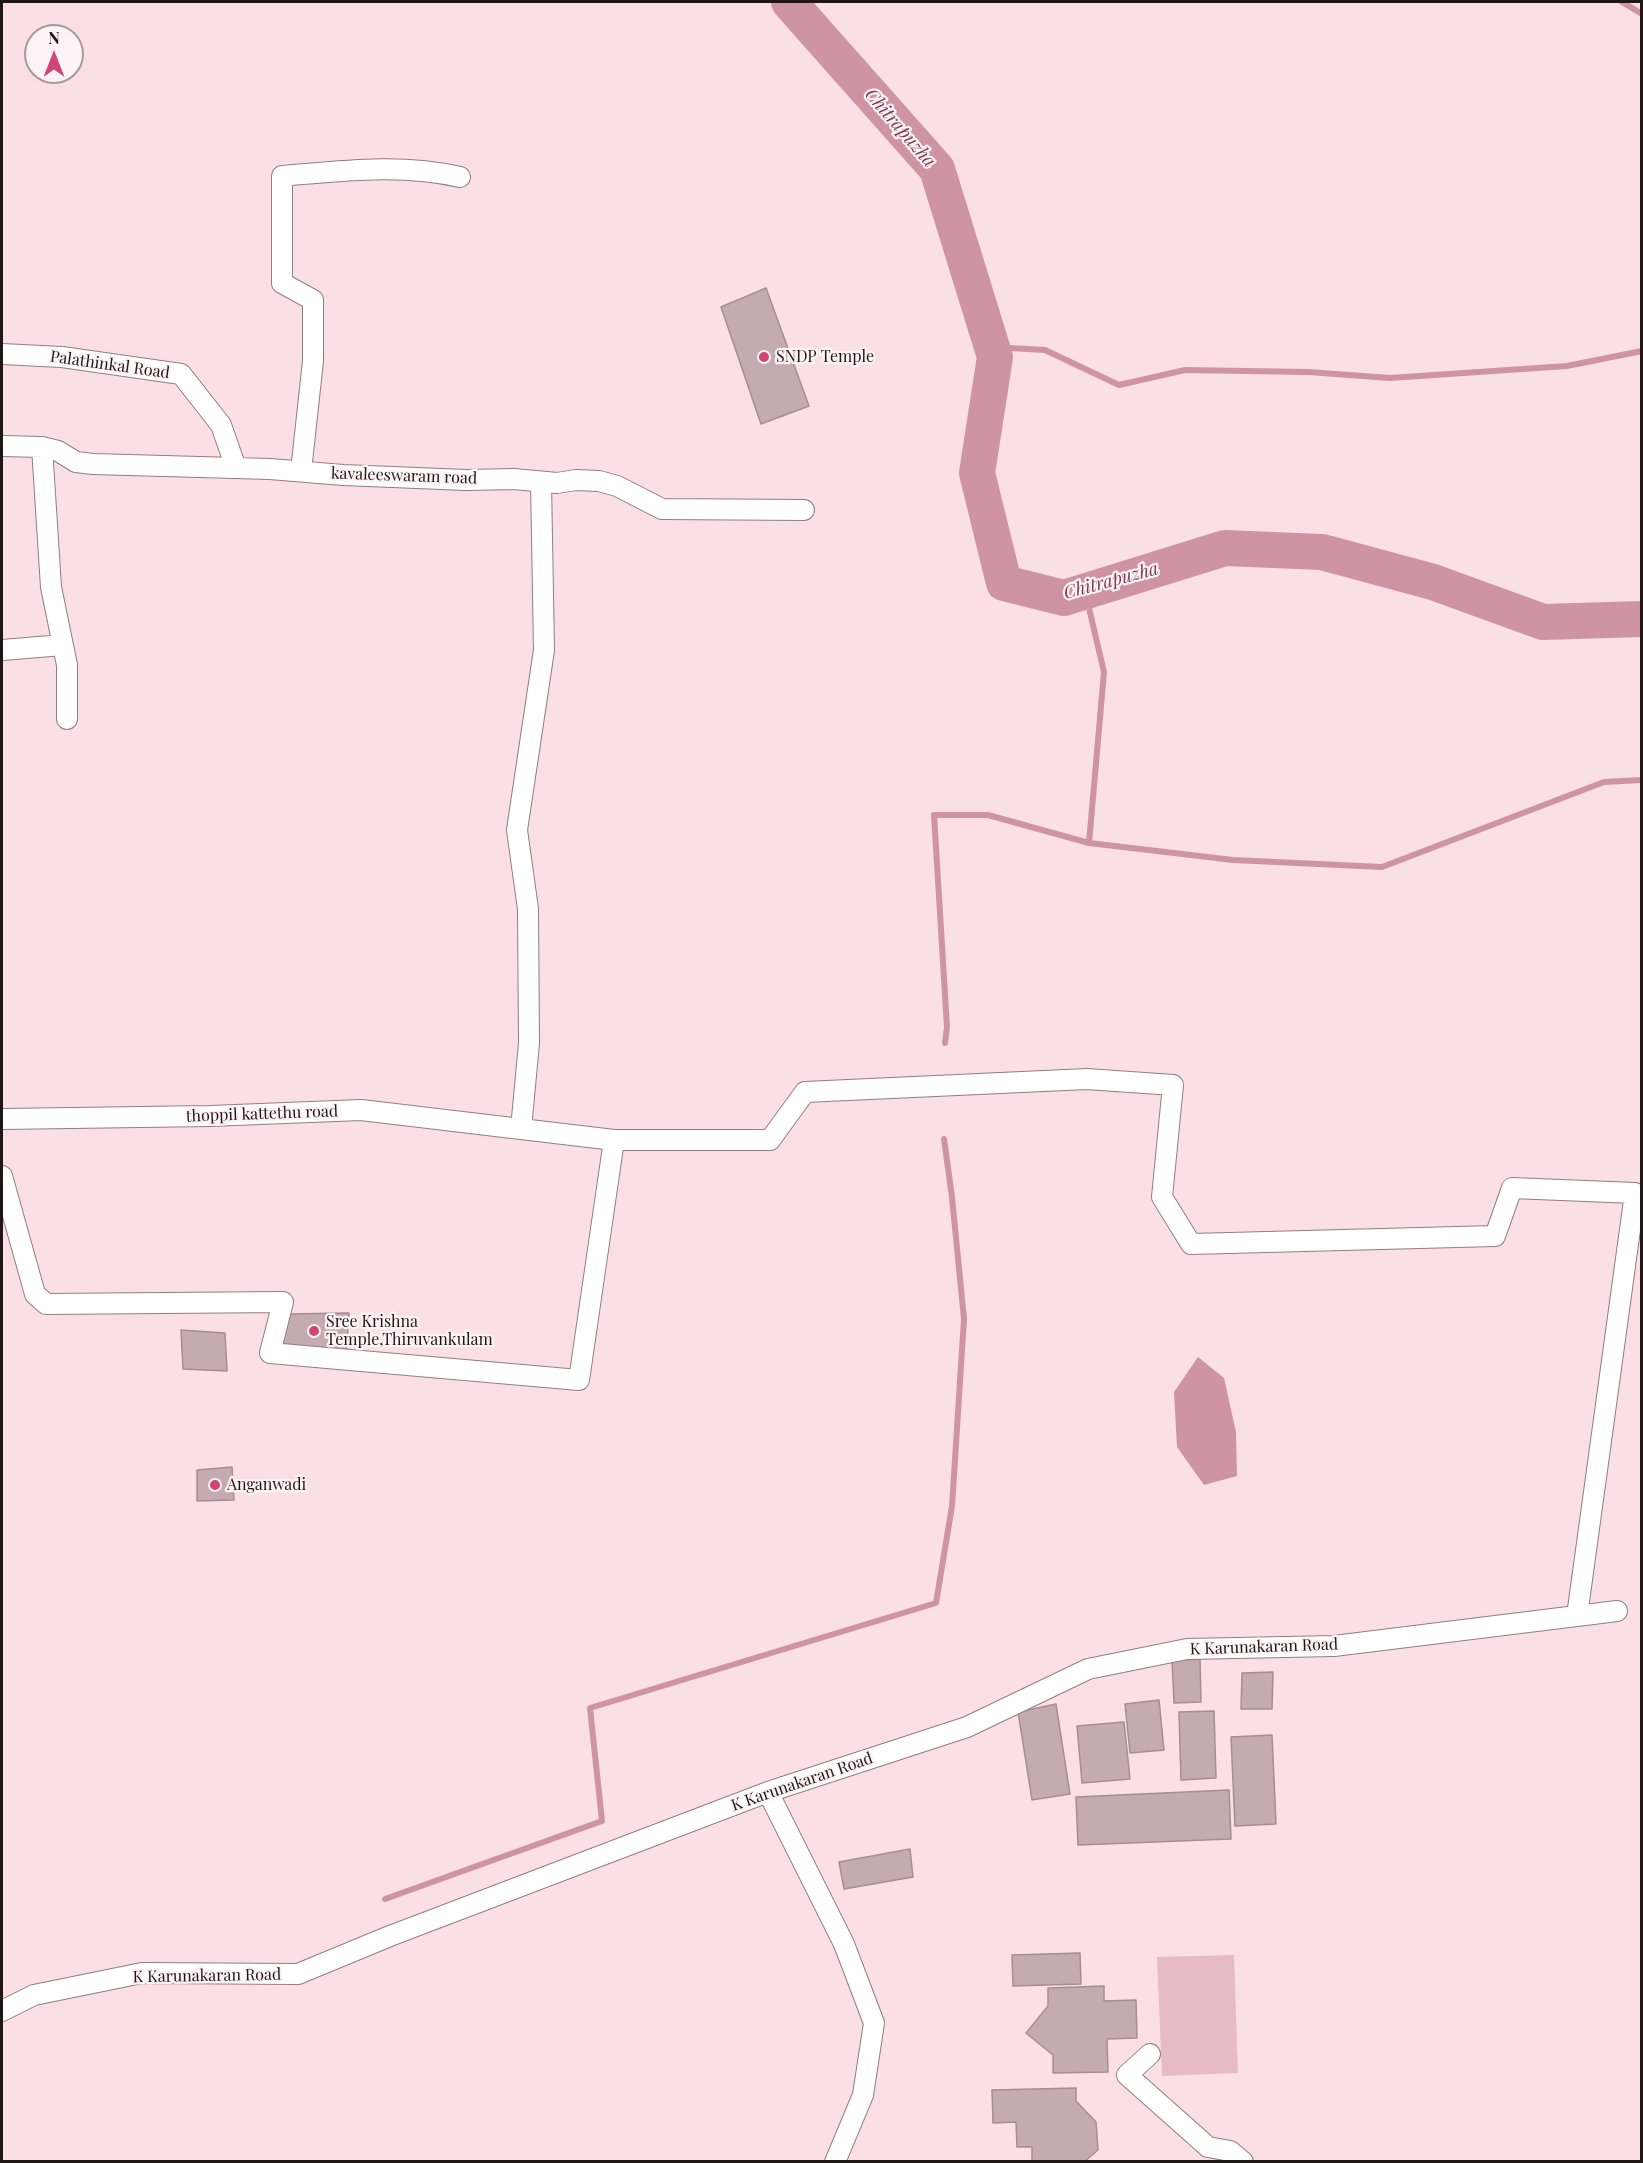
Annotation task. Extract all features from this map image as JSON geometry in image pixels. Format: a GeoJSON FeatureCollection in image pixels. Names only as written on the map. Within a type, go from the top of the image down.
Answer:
{"type":"FeatureCollection","features":[{"type":"Feature","properties":{"kind":"street"},"geometry":{"type":"LineString","coordinates":[[301,471],[313,361],[313,300],[282,283],[282,176],[376,168],[439,172],[460,177]]}},
{"type":"Feature","properties":{"kind":"street","name":"Palathinkal Road"},"geometry":{"type":"LineString","coordinates":[[2,354],[62,357],[181,374],[221,425],[236,468]]}},
{"type":"Feature","properties":{"kind":"street","name":"kavaleeswaram road"},"geometry":{"type":"LineString","coordinates":[[2,446],[42,447],[58,451],[76,462],[93,464],[236,468],[466,480],[514,478],[542,482],[599,481],[617,486],[662,510],[804,510]]}},
{"type":"Feature","properties":{"kind":"street"},"geometry":{"type":"LineString","coordinates":[[42,447],[51,587],[67,665],[67,719]]}},
{"type":"Feature","properties":{"kind":"street"},"geometry":{"type":"LineString","coordinates":[[521,1129],[529,1043],[528,909],[517,830],[544,650],[542,482]]}},
{"type":"Feature","properties":{"kind":"street"},"geometry":{"type":"LineString","coordinates":[[2,650],[63,645]]}},
{"type":"Feature","properties":{"kind":"street","name":"thoppil kattethu road"},"geometry":{"type":"LineString","coordinates":[[2,1119],[210,1116],[362,1110],[614,1140],[770,1140],[805,1092],[1088,1078],[1173,1085],[1162,1197],[1191,1244],[1495,1236],[1512,1188],[1635,1193],[1577,1616]]}},
{"type":"Feature","properties":{"kind":"street"},"geometry":{"type":"LineString","coordinates":[[2,1176],[35,1294],[46,1304],[283,1302],[270,1353],[579,1380],[614,1140]]}},
{"type":"Feature","properties":{"kind":"street","name":"K Karunakaran Road"},"geometry":{"type":"LineString","coordinates":[[2,2011],[34,1995],[142,1973],[298,1974],[768,1791],[968,1727],[1088,1670],[1099,1667],[1187,1648],[1334,1646],[1617,1611]]}},
{"type":"Feature","properties":{"kind":"street"},"geometry":{"type":"LineString","coordinates":[[768,1791],[844,1944],[874,2023],[863,2095],[835,2162]]}},
{"type":"Feature","properties":{"kind":"street"},"geometry":{"type":"LineString","coordinates":[[1150,2054],[1127,2074],[1208,2147],[1230,2151],[1243,2162]]}},
{"type":"Feature","properties":{"kind":"shaded area"},"geometry":{"type":"Polygon","coordinates":[[[1198,1357],[1224,1378],[1236,1432],[1237,1476],[1204,1485],[1177,1447],[1174,1392],[1198,1357]]]}},
{"type":"Feature","properties":{"kind":"shaded area"},"geometry":{"type":"Polygon","coordinates":[[[1234,1955],[1238,2073],[1162,2076],[1157,1957],[1234,1955]]]}},
{"type":"Feature","properties":{"kind":"building","name":"SNDP Temple"},"geometry":{"type":"Polygon","coordinates":[[[766,288],[809,406],[761,424],[721,307],[766,288]]]}},
{"type":"Feature","properties":{"kind":"building","name":"Sree Krishna Temple,Thiruvankulam"},"geometry":{"type":"Polygon","coordinates":[[[349,1313],[346,1357],[277,1349],[286,1314],[349,1313]]]}},
{"type":"Feature","properties":{"kind":"building"},"geometry":{"type":"Polygon","coordinates":[[[181,1330],[225,1333],[227,1371],[183,1369],[181,1330]]]}},
{"type":"Feature","properties":{"kind":"building","name":"Anganwadi"},"geometry":{"type":"Polygon","coordinates":[[[232,1467],[234,1500],[197,1501],[197,1470],[232,1467]]]}},
{"type":"Feature","properties":{"kind":"building"},"geometry":{"type":"Polygon","coordinates":[[[1200,1659],[1201,1702],[1174,1703],[1172,1660],[1200,1659]]]}},
{"type":"Feature","properties":{"kind":"building"},"geometry":{"type":"Polygon","coordinates":[[[1273,1672],[1272,1709],[1241,1709],[1242,1673],[1273,1672]]]}},
{"type":"Feature","properties":{"kind":"building"},"geometry":{"type":"Polygon","coordinates":[[[1159,1700],[1164,1750],[1130,1753],[1125,1704],[1159,1700]]]}},
{"type":"Feature","properties":{"kind":"building"},"geometry":{"type":"Polygon","coordinates":[[[1056,1704],[1070,1794],[1032,1800],[1018,1712],[1056,1704]]]}},
{"type":"Feature","properties":{"kind":"building"},"geometry":{"type":"Polygon","coordinates":[[[1214,1711],[1216,1778],[1181,1780],[1179,1712],[1214,1711]]]}},
{"type":"Feature","properties":{"kind":"building"},"geometry":{"type":"Polygon","coordinates":[[[1124,1722],[1130,1779],[1082,1783],[1077,1726],[1124,1722]]]}},
{"type":"Feature","properties":{"kind":"building"},"geometry":{"type":"Polygon","coordinates":[[[1272,1735],[1276,1824],[1235,1826],[1231,1737],[1272,1735]]]}},
{"type":"Feature","properties":{"kind":"building"},"geometry":{"type":"Polygon","coordinates":[[[1229,1790],[1231,1839],[1078,1845],[1076,1797],[1229,1790]]]}},
{"type":"Feature","properties":{"kind":"building"},"geometry":{"type":"Polygon","coordinates":[[[910,1849],[913,1877],[844,1889],[839,1862],[910,1849]]]}},
{"type":"Feature","properties":{"kind":"building"},"geometry":{"type":"Polygon","coordinates":[[[1080,1953],[1081,1984],[1013,1986],[1012,1955],[1080,1953]]]}},
{"type":"Feature","properties":{"kind":"building"},"geometry":{"type":"Polygon","coordinates":[[[1104,1986],[1104,2001],[1136,2000],[1137,2038],[1107,2039],[1108,2072],[1053,2073],[1053,2055],[1026,2033],[1048,2006],[1048,1988],[1104,1986]]]}},
{"type":"Feature","properties":{"kind":"building"},"geometry":{"type":"Polygon","coordinates":[[[1076,2088],[1076,2101],[1096,2122],[1098,2150],[1084,2162],[1032,2162],[1032,2147],[1017,2147],[1016,2122],[993,2123],[992,2090],[1076,2088]]]}},
{"type":"Feature","properties":{"kind":"waterway","name":"Chitrapuzha"},"geometry":{"type":"LineString","coordinates":[[789,2],[937,169],[995,357],[977,473],[1004,583],[1064,598],[1225,548],[1322,552],[1433,582],[1543,622],[1642,619]]}},
{"type":"Feature","properties":{"kind":"waterway"},"geometry":{"type":"LineString","coordinates":[[1622,2],[1642,14]]}},
{"type":"Feature","properties":{"kind":"waterway"},"geometry":{"type":"LineString","coordinates":[[992,347],[1045,350],[1119,385],[1185,370],[1308,372],[1390,378],[1567,366],[1642,351]]}},
{"type":"Feature","properties":{"kind":"waterway"},"geometry":{"type":"LineString","coordinates":[[1085,591],[1104,672],[1089,843],[1233,860],[1382,867],[1604,782],[1642,780]]}},
{"type":"Feature","properties":{"kind":"waterway"},"geometry":{"type":"LineString","coordinates":[[945,1043],[947,1027],[934,815],[988,815],[1089,843]]}},
{"type":"Feature","properties":{"kind":"waterway"},"geometry":{"type":"LineString","coordinates":[[385,1899],[602,1821],[590,1708],[936,1603],[952,1506],[964,1319],[944,1139]]}},
{"type":"Feature","properties":{"kind":"place","name":"SNDP Temple"},"geometry":{"type":"Point","coordinates":[764,357]}},
{"type":"Feature","properties":{"kind":"place","name":"Sree Krishna Temple,Thiruvankulam"},"geometry":{"type":"Point","coordinates":[314,1331]}},
{"type":"Feature","properties":{"kind":"place","name":"Anganwadi"},"geometry":{"type":"Point","coordinates":[215,1485]}}]}
